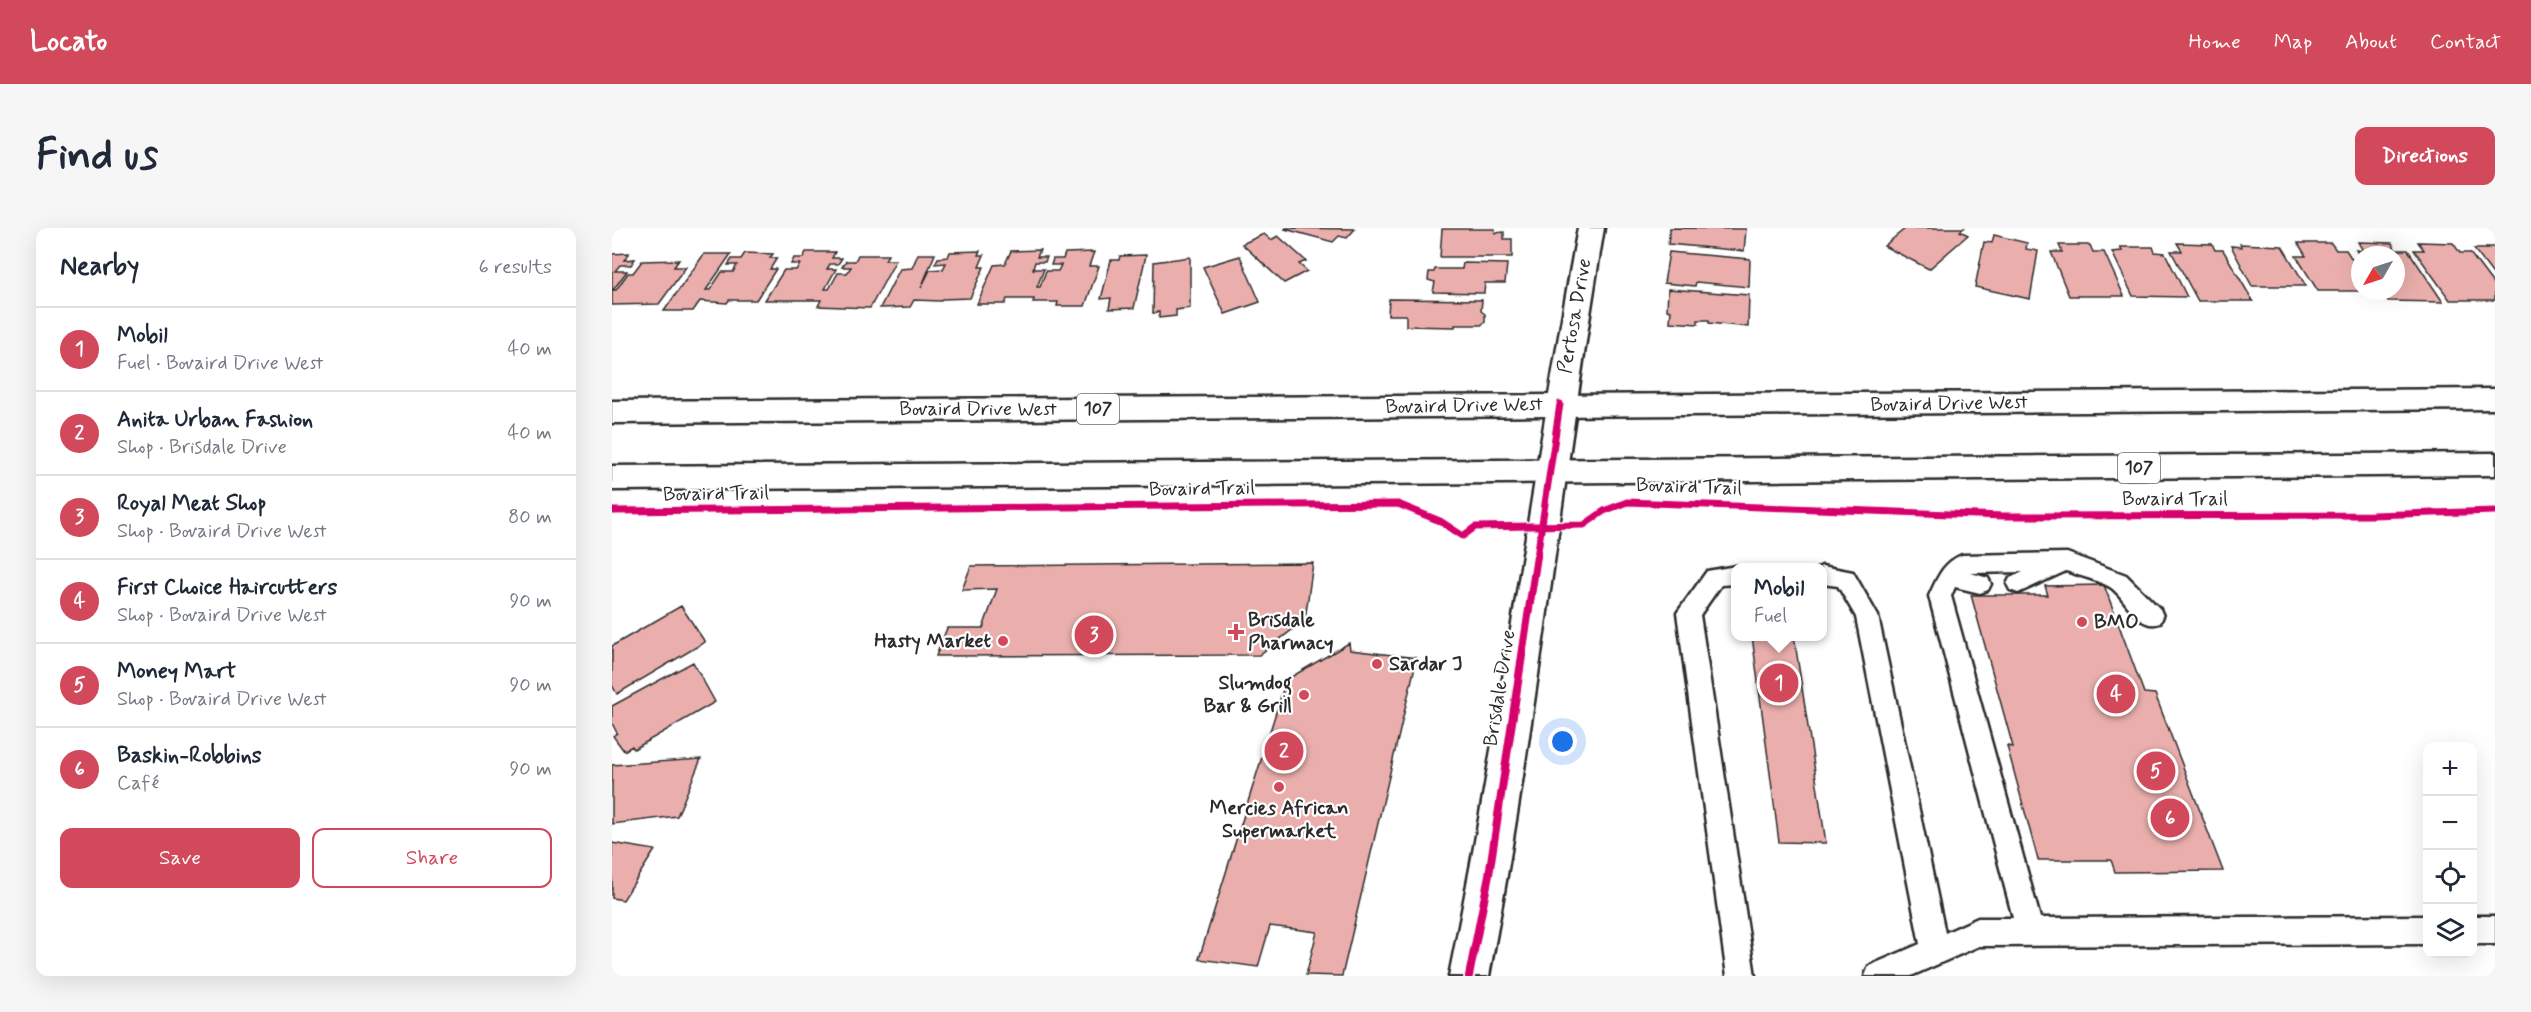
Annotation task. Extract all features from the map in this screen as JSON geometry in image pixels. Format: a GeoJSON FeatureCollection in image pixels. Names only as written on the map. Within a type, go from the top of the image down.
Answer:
{"type":"FeatureCollection","features":[{"type":"Feature","properties":{"kind":"main road","name":"Pertosa Drive"},"geometry":{"type":"LineString","coordinates":[[1560,404],[1591,228]]}},
{"type":"Feature","properties":{"kind":"main road","name":"Bovaird Drive West"},"geometry":{"type":"LineString","coordinates":[[612,412],[2495,399]]}},
{"type":"Feature","properties":{"kind":"main road","name":"Brisdale Drive"},"geometry":{"type":"LineString","coordinates":[[1469,976],[1489,875],[1560,404]]}},
{"type":"Feature","properties":{"kind":"main road"},"geometry":{"type":"LineString","coordinates":[[2458,465],[2495,470]]}},
{"type":"Feature","properties":{"kind":"main road","name":"107"},"geometry":{"type":"LineString","coordinates":[[612,478],[2495,465]]}},
{"type":"Feature","properties":{"kind":"lane"},"geometry":{"type":"LineString","coordinates":[[2018,584],[2067,562]]}},
{"type":"Feature","properties":{"kind":"lane"},"geometry":{"type":"LineString","coordinates":[[2030,932],[1940,596],[1948,576],[1962,564],[2067,562],[2118,581],[2152,616]]}},
{"type":"Feature","properties":{"kind":"lane"},"geometry":{"type":"LineString","coordinates":[[1731,575],[1715,577],[1688,613],[1741,976]]}},
{"type":"Feature","properties":{"kind":"lane"},"geometry":{"type":"LineString","coordinates":[[1827,576],[1845,578],[1867,616],[1935,951]]}},
{"type":"Feature","properties":{"kind":"lane"},"geometry":{"type":"LineString","coordinates":[[1948,576],[1980,584]]}},
{"type":"Feature","properties":{"kind":"lane"},"geometry":{"type":"LineString","coordinates":[[1879,976],[1978,932],[2423,930]]}},
{"type":"Feature","properties":{"kind":"lane"},"geometry":{"type":"LineString","coordinates":[[2477,930],[2495,930]]}},
{"type":"Feature","properties":{"kind":"building"},"geometry":{"type":"Polygon","coordinates":[[[1670,228],[1746,229],[1744,251],[1668,244],[1670,228]]]}},
{"type":"Feature","properties":{"kind":"building"},"geometry":{"type":"Polygon","coordinates":[[[1906,228],[1964,228],[1960,231],[1968,235],[1929,269],[1884,246],[1906,228]]]}},
{"type":"Feature","properties":{"kind":"building"},"geometry":{"type":"Polygon","coordinates":[[[1285,229],[1355,229],[1347,238],[1339,236],[1333,242],[1285,229]]]}},
{"type":"Feature","properties":{"kind":"building"},"geometry":{"type":"Polygon","coordinates":[[[1442,229],[1495,229],[1495,233],[1504,232],[1504,239],[1512,239],[1512,257],[1440,257],[1442,229]]]}},
{"type":"Feature","properties":{"kind":"building"},"geometry":{"type":"Polygon","coordinates":[[[1264,234],[1271,240],[1278,236],[1306,261],[1299,264],[1307,271],[1284,283],[1242,244],[1264,234]]]}},
{"type":"Feature","properties":{"kind":"building"},"geometry":{"type":"Polygon","coordinates":[[[1994,235],[2027,243],[2026,249],[2038,251],[2030,299],[1975,287],[1984,242],[1992,243],[1994,235]]]}},
{"type":"Feature","properties":{"kind":"building"},"geometry":{"type":"Polygon","coordinates":[[[2358,242],[2392,243],[2394,246],[2360,246],[2358,242]]]}},
{"type":"Feature","properties":{"kind":"building"},"geometry":{"type":"Polygon","coordinates":[[[2418,242],[2453,243],[2460,253],[2470,253],[2495,286],[2495,300],[2450,300],[2414,250],[2424,250],[2418,242]]]}},
{"type":"Feature","properties":{"kind":"building"},"geometry":{"type":"Polygon","coordinates":[[[2177,243],[2212,244],[2215,250],[2223,250],[2253,301],[2198,301],[2171,251],[2182,251],[2177,243]]]}},
{"type":"Feature","properties":{"kind":"building"},"geometry":{"type":"Polygon","coordinates":[[[2298,243],[2331,243],[2336,250],[2346,250],[2351,258],[2351,291],[2318,291],[2296,256],[2306,256],[2298,243]]]}},
{"type":"Feature","properties":{"kind":"building"},"geometry":{"type":"Polygon","coordinates":[[[2240,244],[2282,246],[2306,286],[2252,286],[2231,246],[2241,247],[2240,244]]]}},
{"type":"Feature","properties":{"kind":"building"},"geometry":{"type":"Polygon","coordinates":[[[2059,245],[2090,245],[2093,252],[2104,252],[2124,296],[2069,296],[2051,252],[2062,252],[2059,245]]]}},
{"type":"Feature","properties":{"kind":"building"},"geometry":{"type":"Polygon","coordinates":[[[2120,247],[2153,247],[2155,252],[2165,253],[2187,297],[2133,296],[2112,252],[2122,251],[2120,247]]]}},
{"type":"Feature","properties":{"kind":"building"},"geometry":{"type":"Polygon","coordinates":[[[2486,247],[2495,247],[2495,277],[2474,249],[2488,249],[2486,247]]]}},
{"type":"Feature","properties":{"kind":"building"},"geometry":{"type":"Polygon","coordinates":[[[1040,250],[1037,257],[1047,257],[1045,262],[1035,262],[1033,269],[1044,269],[1037,287],[1040,287],[1046,271],[1058,271],[1061,265],[1051,265],[1053,259],[1063,259],[1065,253],[1094,252],[1089,266],[1099,266],[1085,306],[1057,306],[1058,302],[1033,302],[1034,299],[1007,299],[1005,304],[977,304],[994,265],[1005,264],[1011,251],[1040,250]]]}},
{"type":"Feature","properties":{"kind":"building"},"geometry":{"type":"Polygon","coordinates":[[[2405,250],[2408,250],[2443,302],[2388,301],[2405,300],[2405,250]]]}},
{"type":"Feature","properties":{"kind":"building"},"geometry":{"type":"Polygon","coordinates":[[[980,251],[978,255],[984,255],[979,267],[984,267],[970,298],[942,299],[941,301],[914,300],[910,307],[880,308],[900,269],[912,268],[918,254],[935,254],[921,288],[930,270],[943,269],[946,263],[935,264],[938,258],[948,257],[950,252],[980,251]]]}},
{"type":"Feature","properties":{"kind":"building"},"geometry":{"type":"Polygon","coordinates":[[[806,252],[835,252],[832,258],[842,258],[838,264],[830,264],[827,269],[836,269],[825,289],[829,289],[838,273],[847,273],[851,267],[842,267],[846,261],[855,261],[858,255],[888,255],[885,260],[896,260],[870,308],[818,306],[821,300],[765,300],[784,270],[796,270],[800,264],[791,264],[794,258],[803,258],[806,252]]]}},
{"type":"Feature","properties":{"kind":"building"},"geometry":{"type":"Polygon","coordinates":[[[1669,252],[1750,259],[1749,287],[1696,282],[1695,286],[1664,283],[1669,252]]]}},
{"type":"Feature","properties":{"kind":"building"},"geometry":{"type":"Polygon","coordinates":[[[629,253],[624,260],[635,259],[631,265],[620,265],[615,271],[627,271],[613,290],[616,290],[628,273],[633,273],[642,261],[679,260],[674,267],[686,267],[659,304],[612,305],[612,254],[629,253]]]}},
{"type":"Feature","properties":{"kind":"building"},"geometry":{"type":"Polygon","coordinates":[[[745,253],[773,254],[770,258],[777,258],[770,269],[776,269],[756,300],[729,300],[727,303],[700,301],[693,311],[664,311],[704,254],[731,254],[706,290],[710,290],[722,272],[733,272],[737,265],[728,265],[732,259],[741,259],[745,253]]]}},
{"type":"Feature","properties":{"kind":"building"},"geometry":{"type":"Polygon","coordinates":[[[1146,255],[1134,308],[1109,309],[1111,298],[1101,299],[1111,260],[1119,260],[1120,256],[1146,255]]]}},
{"type":"Feature","properties":{"kind":"building"},"geometry":{"type":"Polygon","coordinates":[[[1240,256],[1260,302],[1225,314],[1203,267],[1240,256]]]}},
{"type":"Feature","properties":{"kind":"building"},"geometry":{"type":"Polygon","coordinates":[[[1190,257],[1190,308],[1176,310],[1176,316],[1159,318],[1159,312],[1153,313],[1154,262],[1190,257]]]}},
{"type":"Feature","properties":{"kind":"building"},"geometry":{"type":"Polygon","coordinates":[[[1463,263],[1507,264],[1505,283],[1485,283],[1484,293],[1433,292],[1435,282],[1428,280],[1429,272],[1434,272],[1435,269],[1462,269],[1463,263]]]}},
{"type":"Feature","properties":{"kind":"building"},"geometry":{"type":"Polygon","coordinates":[[[1668,289],[1749,295],[1748,327],[1709,323],[1709,320],[1698,320],[1698,324],[1670,322],[1671,311],[1667,310],[1668,289]]]}},
{"type":"Feature","properties":{"kind":"building"},"geometry":{"type":"Polygon","coordinates":[[[1389,299],[1482,300],[1481,311],[1485,314],[1485,322],[1481,325],[1455,325],[1455,327],[1406,326],[1406,315],[1388,315],[1389,299]]]}},
{"type":"Feature","properties":{"kind":"building"},"geometry":{"type":"Polygon","coordinates":[[[1313,563],[1305,620],[1259,655],[936,656],[947,628],[983,628],[997,589],[962,590],[971,566],[1313,563]]]}},
{"type":"Feature","properties":{"kind":"building"},"geometry":{"type":"Polygon","coordinates":[[[2104,585],[2144,693],[2155,694],[2223,871],[2115,872],[2111,860],[2038,860],[2007,746],[2013,747],[1971,595],[2048,595],[2045,586],[2104,585]]]}},
{"type":"Feature","properties":{"kind":"building"},"geometry":{"type":"Polygon","coordinates":[[[681,606],[705,642],[617,694],[612,685],[612,646],[681,606]]]}},
{"type":"Feature","properties":{"kind":"building"},"geometry":{"type":"Polygon","coordinates":[[[1753,641],[1795,641],[1826,843],[1779,842],[1753,641]]]}},
{"type":"Feature","properties":{"kind":"building"},"geometry":{"type":"Polygon","coordinates":[[[1349,643],[1350,650],[1417,658],[1342,976],[1306,975],[1317,932],[1270,926],[1258,967],[1199,959],[1286,680],[1349,643]]]}},
{"type":"Feature","properties":{"kind":"building"},"geometry":{"type":"Polygon","coordinates":[[[693,662],[715,702],[634,749],[632,746],[624,751],[613,736],[617,733],[612,723],[612,706],[693,662]]]}},
{"type":"Feature","properties":{"kind":"building"},"geometry":{"type":"Polygon","coordinates":[[[701,759],[677,816],[612,824],[612,765],[701,759]]]}},
{"type":"Feature","properties":{"kind":"building"},"geometry":{"type":"Polygon","coordinates":[[[612,843],[655,850],[623,900],[612,898],[612,843]]]}},
{"type":"Feature","properties":{"kind":"cycle path"},"geometry":{"type":"LineString","coordinates":[[1469,976],[1489,875],[1560,404]]}},
{"type":"Feature","properties":{"kind":"cycle path","name":"Bovaird Trail"},"geometry":{"type":"LineString","coordinates":[[612,511],[1398,504],[1440,521],[1463,536],[1475,527],[1584,525],[1604,511],[1627,502],[2003,516],[2372,515],[2495,511]]}},
{"type":"Feature","properties":{"kind":"place","name":"BMO"},"geometry":{"type":"Point","coordinates":[2082,622]}},
{"type":"Feature","properties":{"kind":"place","name":"Brisdale Pharmacy"},"geometry":{"type":"Point","coordinates":[1236,632]}},
{"type":"Feature","properties":{"kind":"place","name":"Royal Meat Shop"},"geometry":{"type":"Point","coordinates":[1094,635]}},
{"type":"Feature","properties":{"kind":"place","name":"Hasty Market"},"geometry":{"type":"Point","coordinates":[1003,641]}},
{"type":"Feature","properties":{"kind":"place","name":"Sardar J"},"geometry":{"type":"Point","coordinates":[1377,664]}},
{"type":"Feature","properties":{"kind":"place","name":"Mobil"},"geometry":{"type":"Point","coordinates":[1779,683]}},
{"type":"Feature","properties":{"kind":"place","name":"First Choice Haircutters"},"geometry":{"type":"Point","coordinates":[2116,694]}},
{"type":"Feature","properties":{"kind":"place","name":"Slumdog Bar & Grill"},"geometry":{"type":"Point","coordinates":[1304,695]}},
{"type":"Feature","properties":{"kind":"place","name":"Anita Urban Fashion"},"geometry":{"type":"Point","coordinates":[1284,751]}},
{"type":"Feature","properties":{"kind":"place","name":"Money Mart"},"geometry":{"type":"Point","coordinates":[2156,771]}},
{"type":"Feature","properties":{"kind":"place","name":"Mercies African Supermarket"},"geometry":{"type":"Point","coordinates":[1279,787]}},
{"type":"Feature","properties":{"kind":"place","name":"Baskin-Robbins"},"geometry":{"type":"Point","coordinates":[2170,818]}}]}
